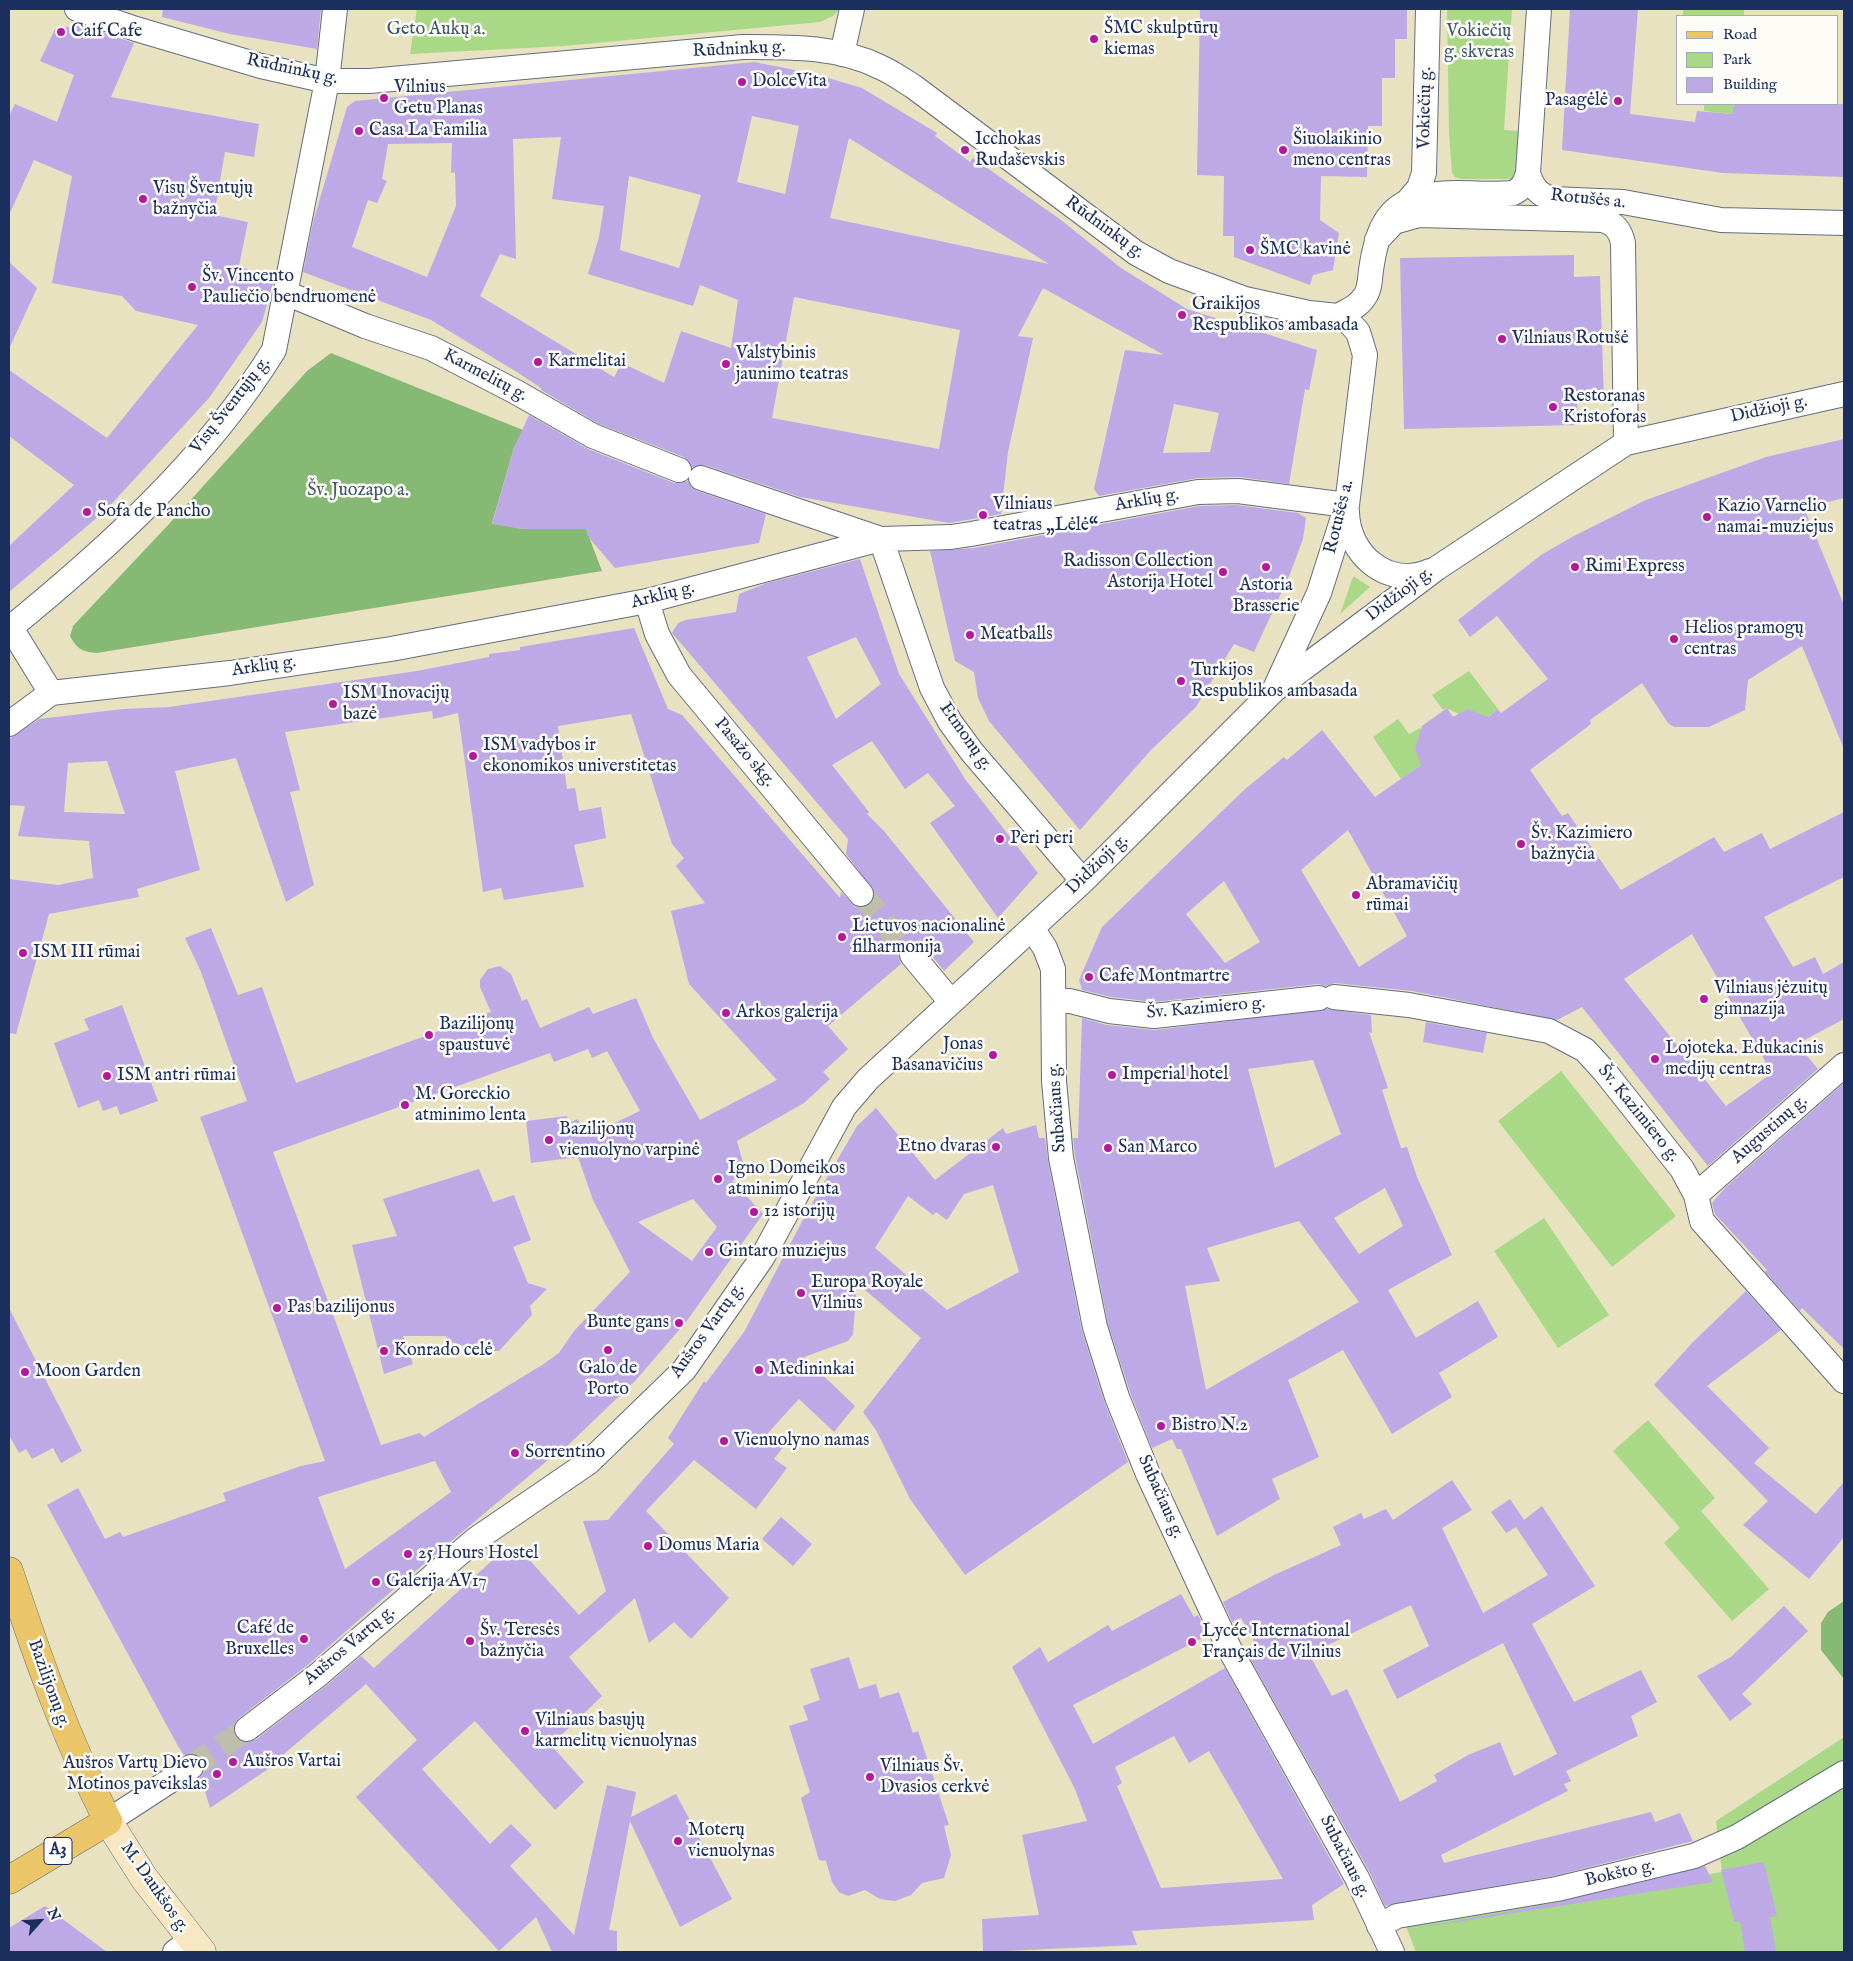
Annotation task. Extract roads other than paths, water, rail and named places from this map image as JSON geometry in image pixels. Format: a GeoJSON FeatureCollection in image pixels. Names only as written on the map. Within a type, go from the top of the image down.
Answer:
{"type":"FeatureCollection","features":[{"type":"Feature","properties":{"kind":"main road","name":"Bazilijonų g."},"geometry":{"type":"LineString","coordinates":[[9,1571],[55,1705],[78,1762],[108,1821]]}},
{"type":"Feature","properties":{"kind":"main road","name":"A3"},"geometry":{"type":"LineString","coordinates":[[9,1880],[108,1821]]}},
{"type":"Feature","properties":{"kind":"main road","name":"M. Daukšos g."},"geometry":{"type":"LineString","coordinates":[[108,1821],[189,1948]]}},
{"type":"Feature","properties":{"kind":"street","name":"Rūdninkų g."},"geometry":{"type":"LineString","coordinates":[[77,9],[136,29],[262,66],[326,81],[370,81],[743,47],[795,47],[842,54],[880,66],[914,87],[1136,253],[1168,271],[1245,299],[1309,313],[1338,316]]}},
{"type":"Feature","properties":{"kind":"street","name":"Visų Šventųjų g."},"geometry":{"type":"LineString","coordinates":[[10,628],[102,550],[172,480],[254,383],[274,350],[326,81],[335,9]]}},
{"type":"Feature","properties":{"kind":"street"},"geometry":{"type":"LineString","coordinates":[[842,54],[852,9]]}},
{"type":"Feature","properties":{"kind":"street","name":"Vokiečių g."},"geometry":{"type":"LineString","coordinates":[[1407,202],[1418,188],[1424,173],[1428,9]]}},
{"type":"Feature","properties":{"kind":"street"},"geometry":{"type":"LineString","coordinates":[[1528,173],[1539,9]]}},
{"type":"Feature","properties":{"kind":"street","name":"Rotušės a."},"geometry":{"type":"LineString","coordinates":[[1338,316],[1356,307],[1366,294],[1377,240],[1382,225],[1392,211],[1422,196],[1513,193],[1519,191],[1525,183],[1528,173]]}},
{"type":"Feature","properties":{"kind":"street","name":"Rotušės a."},"geometry":{"type":"LineString","coordinates":[[1528,173],[1536,190],[1542,196],[1552,199],[1623,202],[1721,220],[1844,223]]}},
{"type":"Feature","properties":{"kind":"street","name":"Rotušės a."},"geometry":{"type":"LineString","coordinates":[[1377,240],[1394,222],[1419,215],[1603,220],[1618,229],[1624,243],[1626,443]]}},
{"type":"Feature","properties":{"kind":"street","name":"Karmelitų g."},"geometry":{"type":"LineString","coordinates":[[286,293],[364,326],[431,348],[516,392],[593,436],[690,474],[881,539]]}},
{"type":"Feature","properties":{"kind":"street","name":"Rotušės a."},"geometry":{"type":"LineString","coordinates":[[1274,690],[1319,593],[1347,505],[1365,356],[1358,332],[1346,319],[1338,316]]}},
{"type":"Feature","properties":{"kind":"street","name":"Didžioji g."},"geometry":{"type":"LineString","coordinates":[[1032,928],[1083,881],[1274,690],[1437,568],[1626,443],[1844,394]]}},
{"type":"Feature","properties":{"kind":"street","name":"Arklių g."},"geometry":{"type":"LineString","coordinates":[[52,693],[230,672],[391,649],[647,601],[881,539],[952,537],[1198,492],[1238,491],[1347,505]]}},
{"type":"Feature","properties":{"kind":"street"},"geometry":{"type":"LineString","coordinates":[[1347,505],[1347,526],[1350,537],[1369,562],[1383,570],[1399,575],[1415,575],[1437,568]]}},
{"type":"Feature","properties":{"kind":"street","name":"Etmonų g."},"geometry":{"type":"LineString","coordinates":[[881,539],[932,688],[950,722],[972,752],[1083,881]]}},
{"type":"Feature","properties":{"kind":"street","name":"Pasažo skg."},"geometry":{"type":"LineString","coordinates":[[647,601],[657,634],[679,675],[861,894]]}},
{"type":"Feature","properties":{"kind":"street"},"geometry":{"type":"LineString","coordinates":[[9,724],[52,693],[10,628]]}},
{"type":"Feature","properties":{"kind":"street"},"geometry":{"type":"LineString","coordinates":[[1032,928],[1045,948],[1053,968],[1054,1002]]}},
{"type":"Feature","properties":{"kind":"street","name":"Aušros Vartų g."},"geometry":{"type":"LineString","coordinates":[[247,1728],[318,1675],[475,1540],[588,1462],[684,1370],[762,1258],[844,1107],[868,1079],[1032,928]]}},
{"type":"Feature","properties":{"kind":"street"},"geometry":{"type":"LineString","coordinates":[[912,955],[951,1002]]}},
{"type":"Feature","properties":{"kind":"street","name":"Šv. Kazimiero g."},"geometry":{"type":"LineString","coordinates":[[1054,1002],[1070,1001],[1109,1011],[1154,1016],[1326,998],[1409,1005],[1549,1031],[1566,1039],[1585,1050],[1605,1072],[1682,1169],[1696,1195],[1702,1221],[1844,1381]]}},
{"type":"Feature","properties":{"kind":"street","name":"Subačiaus g."},"geometry":{"type":"LineString","coordinates":[[1054,1002],[1054,1080],[1061,1158],[1096,1327],[1117,1397],[1148,1474],[1230,1648],[1348,1861],[1392,1952]]}},
{"type":"Feature","properties":{"kind":"street","name":"Augustinų g."},"geometry":{"type":"LineString","coordinates":[[1696,1195],[1844,1065]]}},
{"type":"Feature","properties":{"kind":"street"},"geometry":{"type":"LineString","coordinates":[[108,1821],[191,1767]]}},
{"type":"Feature","properties":{"kind":"street","name":"Bokšto g."},"geometry":{"type":"LineString","coordinates":[[1379,1926],[1397,1916],[1557,1889],[1694,1856],[1737,1837],[1844,1773]]}},
{"type":"Feature","properties":{"kind":"tunnel"},"geometry":{"type":"LineString","coordinates":[[861,894],[912,955]]}},
{"type":"Feature","properties":{"kind":"tunnel"},"geometry":{"type":"LineString","coordinates":[[191,1767],[247,1729]]}},
{"type":"Feature","properties":{"kind":"place","name":"Caif Cafe"},"geometry":{"type":"Point","coordinates":[61,32]}},
{"type":"Feature","properties":{"kind":"place","name":"ŠMC skulptūrų kiemas"},"geometry":{"type":"Point","coordinates":[1094,39]}},
{"type":"Feature","properties":{"kind":"place","name":"DolceVita"},"geometry":{"type":"Point","coordinates":[742,82]}},
{"type":"Feature","properties":{"kind":"place","name":"Vilnius Getu Planas"},"geometry":{"type":"Point","coordinates":[384,98]}},
{"type":"Feature","properties":{"kind":"place","name":"Pasagėlė"},"geometry":{"type":"Point","coordinates":[1618,101]}},
{"type":"Feature","properties":{"kind":"place","name":"Casa La Familia"},"geometry":{"type":"Point","coordinates":[359,131]}},
{"type":"Feature","properties":{"kind":"place","name":"Icchokas Rudaševskis"},"geometry":{"type":"Point","coordinates":[965,150]}},
{"type":"Feature","properties":{"kind":"place","name":"Šiuolaikinio meno centras"},"geometry":{"type":"Point","coordinates":[1283,150]}},
{"type":"Feature","properties":{"kind":"place","name":"Visų Šventųjų bažnyčia"},"geometry":{"type":"Point","coordinates":[143,199]}},
{"type":"Feature","properties":{"kind":"place","name":"ŠMC kavinė"},"geometry":{"type":"Point","coordinates":[1250,250]}},
{"type":"Feature","properties":{"kind":"place","name":"Šv. Vincento Pauliečio bendruomenė"},"geometry":{"type":"Point","coordinates":[192,287]}},
{"type":"Feature","properties":{"kind":"place","name":"Graikijos Respublikos ambasada"},"geometry":{"type":"Point","coordinates":[1182,315]}},
{"type":"Feature","properties":{"kind":"place","name":"Vilniaus Rotušė"},"geometry":{"type":"Point","coordinates":[1502,339]}},
{"type":"Feature","properties":{"kind":"place","name":"Karmelitai"},"geometry":{"type":"Point","coordinates":[538,362]}},
{"type":"Feature","properties":{"kind":"place","name":"Valstybinis jaunimo teatras"},"geometry":{"type":"Point","coordinates":[726,364]}},
{"type":"Feature","properties":{"kind":"place","name":"Restoranas Kristoforas"},"geometry":{"type":"Point","coordinates":[1553,407]}},
{"type":"Feature","properties":{"kind":"place","name":"Sofa de Pancho"},"geometry":{"type":"Point","coordinates":[87,512]}},
{"type":"Feature","properties":{"kind":"place","name":"Vilniaus teatras „Lėlė“"},"geometry":{"type":"Point","coordinates":[983,515]}},
{"type":"Feature","properties":{"kind":"place","name":"Kazio Varnelio namai-muziejus"},"geometry":{"type":"Point","coordinates":[1707,517]}},
{"type":"Feature","properties":{"kind":"place","name":"Astoria Brasserie"},"geometry":{"type":"Point","coordinates":[1266,567]}},
{"type":"Feature","properties":{"kind":"place","name":"Rimi Express"},"geometry":{"type":"Point","coordinates":[1575,567]}},
{"type":"Feature","properties":{"kind":"place","name":"Radisson Collection Astorija Hotel"},"geometry":{"type":"Point","coordinates":[1223,572]}},
{"type":"Feature","properties":{"kind":"place","name":"Meatballs"},"geometry":{"type":"Point","coordinates":[970,635]}},
{"type":"Feature","properties":{"kind":"place","name":"Helios pramogų centras"},"geometry":{"type":"Point","coordinates":[1674,639]}},
{"type":"Feature","properties":{"kind":"place","name":"Turkijos Respublikos ambasada"},"geometry":{"type":"Point","coordinates":[1181,681]}},
{"type":"Feature","properties":{"kind":"place","name":"ISM Inovacijų bazė"},"geometry":{"type":"Point","coordinates":[333,704]}},
{"type":"Feature","properties":{"kind":"place","name":"ISM vadybos ir ekonomikos universtitetas"},"geometry":{"type":"Point","coordinates":[473,756]}},
{"type":"Feature","properties":{"kind":"place","name":"Peri peri"},"geometry":{"type":"Point","coordinates":[1000,839]}},
{"type":"Feature","properties":{"kind":"place","name":"Šv. Kazimiero bažnyčia"},"geometry":{"type":"Point","coordinates":[1521,844]}},
{"type":"Feature","properties":{"kind":"place","name":"Abramavičių rūmai"},"geometry":{"type":"Point","coordinates":[1356,895]}},
{"type":"Feature","properties":{"kind":"place","name":"Lietuvos nacionalinė filharmonija"},"geometry":{"type":"Point","coordinates":[842,937]}},
{"type":"Feature","properties":{"kind":"place","name":"ISM III rūmai"},"geometry":{"type":"Point","coordinates":[23,953]}},
{"type":"Feature","properties":{"kind":"place","name":"Cafe Montmartre"},"geometry":{"type":"Point","coordinates":[1089,977]}},
{"type":"Feature","properties":{"kind":"place","name":"Vilniaus jėzuitų gimnazija"},"geometry":{"type":"Point","coordinates":[1704,999]}},
{"type":"Feature","properties":{"kind":"place","name":"Arkos galerija"},"geometry":{"type":"Point","coordinates":[726,1013]}},
{"type":"Feature","properties":{"kind":"place","name":"Bazilijonų spaustuvė"},"geometry":{"type":"Point","coordinates":[429,1035]}},
{"type":"Feature","properties":{"kind":"place","name":"Jonas Basanavičius"},"geometry":{"type":"Point","coordinates":[993,1055]}},
{"type":"Feature","properties":{"kind":"place","name":"Lojoteka. Edukacinis medijų centras"},"geometry":{"type":"Point","coordinates":[1655,1059]}},
{"type":"Feature","properties":{"kind":"place","name":"Imperial hotel"},"geometry":{"type":"Point","coordinates":[1112,1075]}},
{"type":"Feature","properties":{"kind":"place","name":"ISM antri rūmai"},"geometry":{"type":"Point","coordinates":[107,1076]}},
{"type":"Feature","properties":{"kind":"place","name":"M. Goreckio atminimo lenta"},"geometry":{"type":"Point","coordinates":[405,1105]}},
{"type":"Feature","properties":{"kind":"place","name":"Bazilijonų vienuolyno varpinė"},"geometry":{"type":"Point","coordinates":[549,1140]}},
{"type":"Feature","properties":{"kind":"place","name":"Etno dvaras"},"geometry":{"type":"Point","coordinates":[996,1147]}},
{"type":"Feature","properties":{"kind":"place","name":"San Marco"},"geometry":{"type":"Point","coordinates":[1108,1148]}},
{"type":"Feature","properties":{"kind":"place","name":"Igno Domeikos atminimo lenta"},"geometry":{"type":"Point","coordinates":[718,1179]}},
{"type":"Feature","properties":{"kind":"place","name":"12 istorijų"},"geometry":{"type":"Point","coordinates":[754,1212]}},
{"type":"Feature","properties":{"kind":"place","name":"Gintaro muziejus"},"geometry":{"type":"Point","coordinates":[709,1252]}},
{"type":"Feature","properties":{"kind":"place","name":"Europa Royale Vilnius"},"geometry":{"type":"Point","coordinates":[801,1293]}},
{"type":"Feature","properties":{"kind":"place","name":"Pas bazilijonus"},"geometry":{"type":"Point","coordinates":[277,1308]}},
{"type":"Feature","properties":{"kind":"place","name":"Bunte gans"},"geometry":{"type":"Point","coordinates":[679,1323]}},
{"type":"Feature","properties":{"kind":"place","name":"Galo de Porto"},"geometry":{"type":"Point","coordinates":[608,1350]}},
{"type":"Feature","properties":{"kind":"place","name":"Konrado celė"},"geometry":{"type":"Point","coordinates":[384,1351]}},
{"type":"Feature","properties":{"kind":"place","name":"Medininkai"},"geometry":{"type":"Point","coordinates":[759,1370]}},
{"type":"Feature","properties":{"kind":"place","name":"Moon Garden"},"geometry":{"type":"Point","coordinates":[25,1372]}},
{"type":"Feature","properties":{"kind":"place","name":"Bistro N.2"},"geometry":{"type":"Point","coordinates":[1161,1426]}},
{"type":"Feature","properties":{"kind":"place","name":"Vienuolyno namas"},"geometry":{"type":"Point","coordinates":[724,1441]}},
{"type":"Feature","properties":{"kind":"place","name":"Sorrentino"},"geometry":{"type":"Point","coordinates":[515,1453]}},
{"type":"Feature","properties":{"kind":"place","name":"Domus Maria"},"geometry":{"type":"Point","coordinates":[648,1546]}},
{"type":"Feature","properties":{"kind":"place","name":"25 Hours Hostel"},"geometry":{"type":"Point","coordinates":[408,1554]}},
{"type":"Feature","properties":{"kind":"place","name":"Galerija AV17"},"geometry":{"type":"Point","coordinates":[376,1582]}},
{"type":"Feature","properties":{"kind":"place","name":"Café de Bruxelles"},"geometry":{"type":"Point","coordinates":[304,1639]}},
{"type":"Feature","properties":{"kind":"place","name":"Šv. Teresės bažnyčia"},"geometry":{"type":"Point","coordinates":[470,1641]}},
{"type":"Feature","properties":{"kind":"place","name":"Lycée International Français de Vilnius"},"geometry":{"type":"Point","coordinates":[1192,1642]}},
{"type":"Feature","properties":{"kind":"place","name":"Vilniaus basųjų karmelitų vienuolynas"},"geometry":{"type":"Point","coordinates":[525,1731]}},
{"type":"Feature","properties":{"kind":"place","name":"Aušros Vartai"},"geometry":{"type":"Point","coordinates":[233,1762]}},
{"type":"Feature","properties":{"kind":"place","name":"Aušros Vartų Dievo Motinos paveikslas"},"geometry":{"type":"Point","coordinates":[217,1774]}},
{"type":"Feature","properties":{"kind":"place","name":"Vilniaus Šv. Dvasios cerkvė"},"geometry":{"type":"Point","coordinates":[870,1777]}},
{"type":"Feature","properties":{"kind":"place","name":"Moterų vienuolynas"},"geometry":{"type":"Point","coordinates":[678,1841]}},
{"type":"Feature","properties":{"kind":"park label","name":"Geto Aukų a."},"geometry":{"type":"Point","coordinates":[436,30]}},
{"type":"Feature","properties":{"kind":"park label","name":"Vokiečių g. skveras"},"geometry":{"type":"Point","coordinates":[1479,42]}},
{"type":"Feature","properties":{"kind":"park label","name":"Šv. Juozapo a."},"geometry":{"type":"Point","coordinates":[358,491]}}]}
